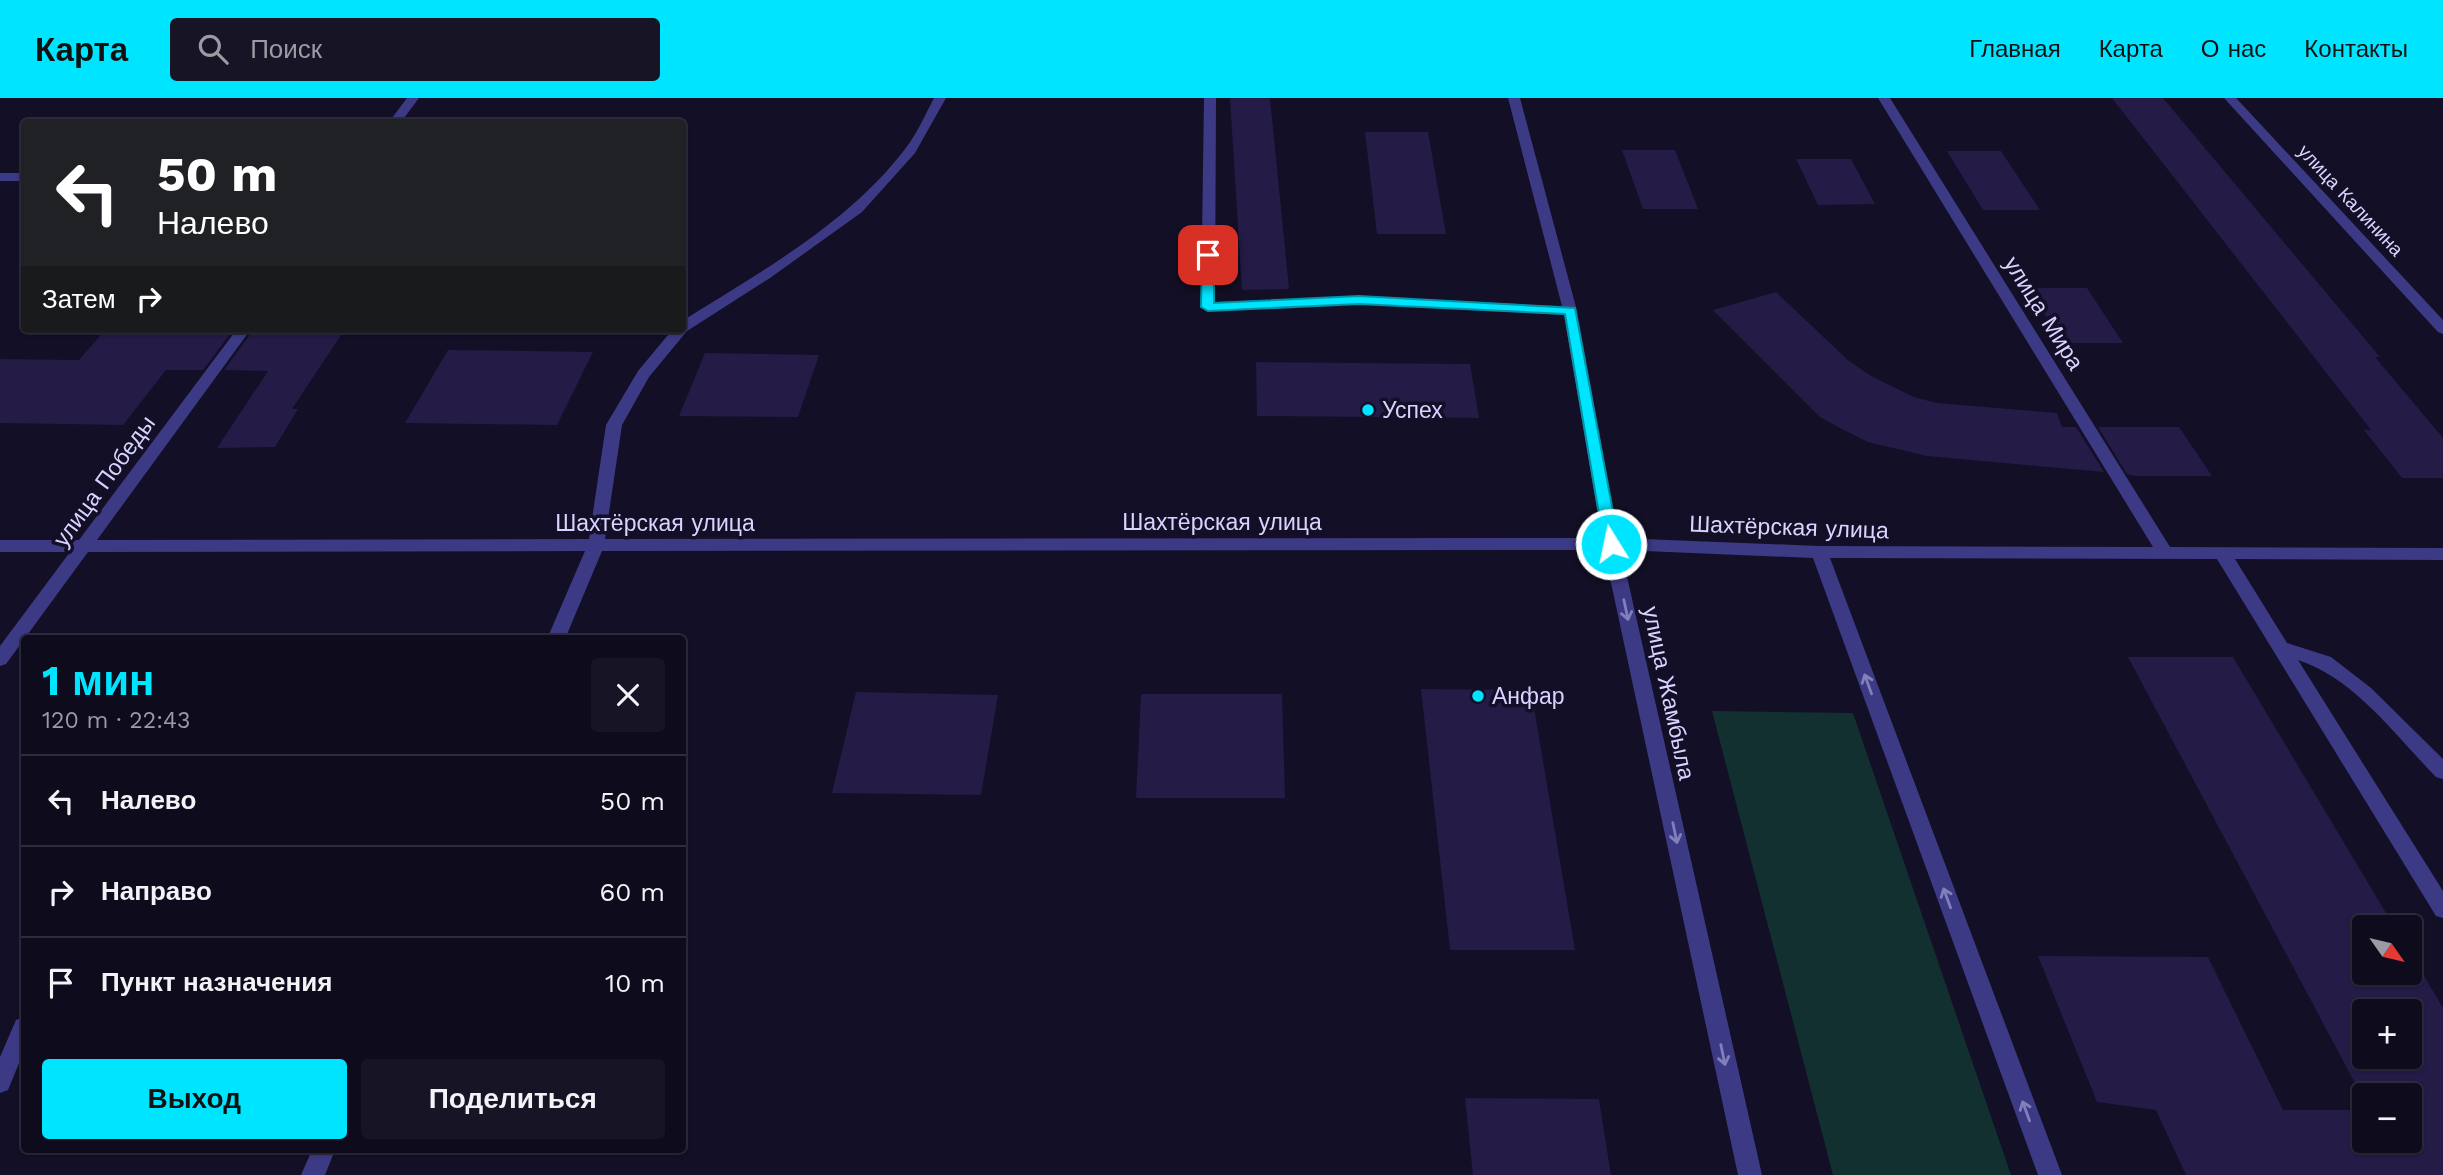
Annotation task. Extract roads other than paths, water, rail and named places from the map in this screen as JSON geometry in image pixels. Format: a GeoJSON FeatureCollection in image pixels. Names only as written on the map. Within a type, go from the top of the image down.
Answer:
{"type":"FeatureCollection","features":[{"type":"Feature","properties":{"kind":"street"},"geometry":{"type":"LineString","coordinates":[[397,119],[413,98]]}},
{"type":"Feature","properties":{"kind":"street"},"geometry":{"type":"LineString","coordinates":[[686,325],[765,275],[857,209],[911,150],[940,98]]}},
{"type":"Feature","properties":{"kind":"street"},"geometry":{"type":"LineString","coordinates":[[1210,98],[1208,307],[1359,300],[1570,311]]}},
{"type":"Feature","properties":{"kind":"street","name":"улица Жамбыла"},"geometry":{"type":"LineString","coordinates":[[1514,98],[1570,311],[1611,544],[1750,1175]]}},
{"type":"Feature","properties":{"kind":"street","name":"улица Мира"},"geometry":{"type":"LineString","coordinates":[[1884,98],[2165,553]]}},
{"type":"Feature","properties":{"kind":"street","name":"улица Калинина"},"geometry":{"type":"LineString","coordinates":[[2230,98],[2443,329]]}},
{"type":"Feature","properties":{"kind":"street"},"geometry":{"type":"LineString","coordinates":[[0,177],[21,177]]}},
{"type":"Feature","properties":{"kind":"street","name":"улица Победы"},"geometry":{"type":"LineString","coordinates":[[0,659],[241,333]]}},
{"type":"Feature","properties":{"kind":"street"},"geometry":{"type":"LineString","coordinates":[[558,635],[596,546],[614,425],[643,374],[678,333]]}},
{"type":"Feature","properties":{"kind":"street","name":"Шахтёрская улица"},"geometry":{"type":"LineString","coordinates":[[0,546],[1611,544],[1819,552],[2443,554]]}},
{"type":"Feature","properties":{"kind":"street"},"geometry":{"type":"LineString","coordinates":[[1819,552],[2050,1175]]}},
{"type":"Feature","properties":{"kind":"street"},"geometry":{"type":"LineString","coordinates":[[2222,553],[2443,909]]}},
{"type":"Feature","properties":{"kind":"street"},"geometry":{"type":"LineString","coordinates":[[2281,648],[2325,662],[2355,685],[2443,771]]}},
{"type":"Feature","properties":{"kind":"street"},"geometry":{"type":"LineString","coordinates":[[0,1082],[21,1034]]}},
{"type":"Feature","properties":{"kind":"street"},"geometry":{"type":"LineString","coordinates":[[313,1175],[323,1153]]}},
{"type":"Feature","properties":{"kind":"place","name":"Успех"},"geometry":{"type":"Point","coordinates":[1368,410]}},
{"type":"Feature","properties":{"kind":"place","name":"Анфар"},"geometry":{"type":"Point","coordinates":[1478,696]}}]}
